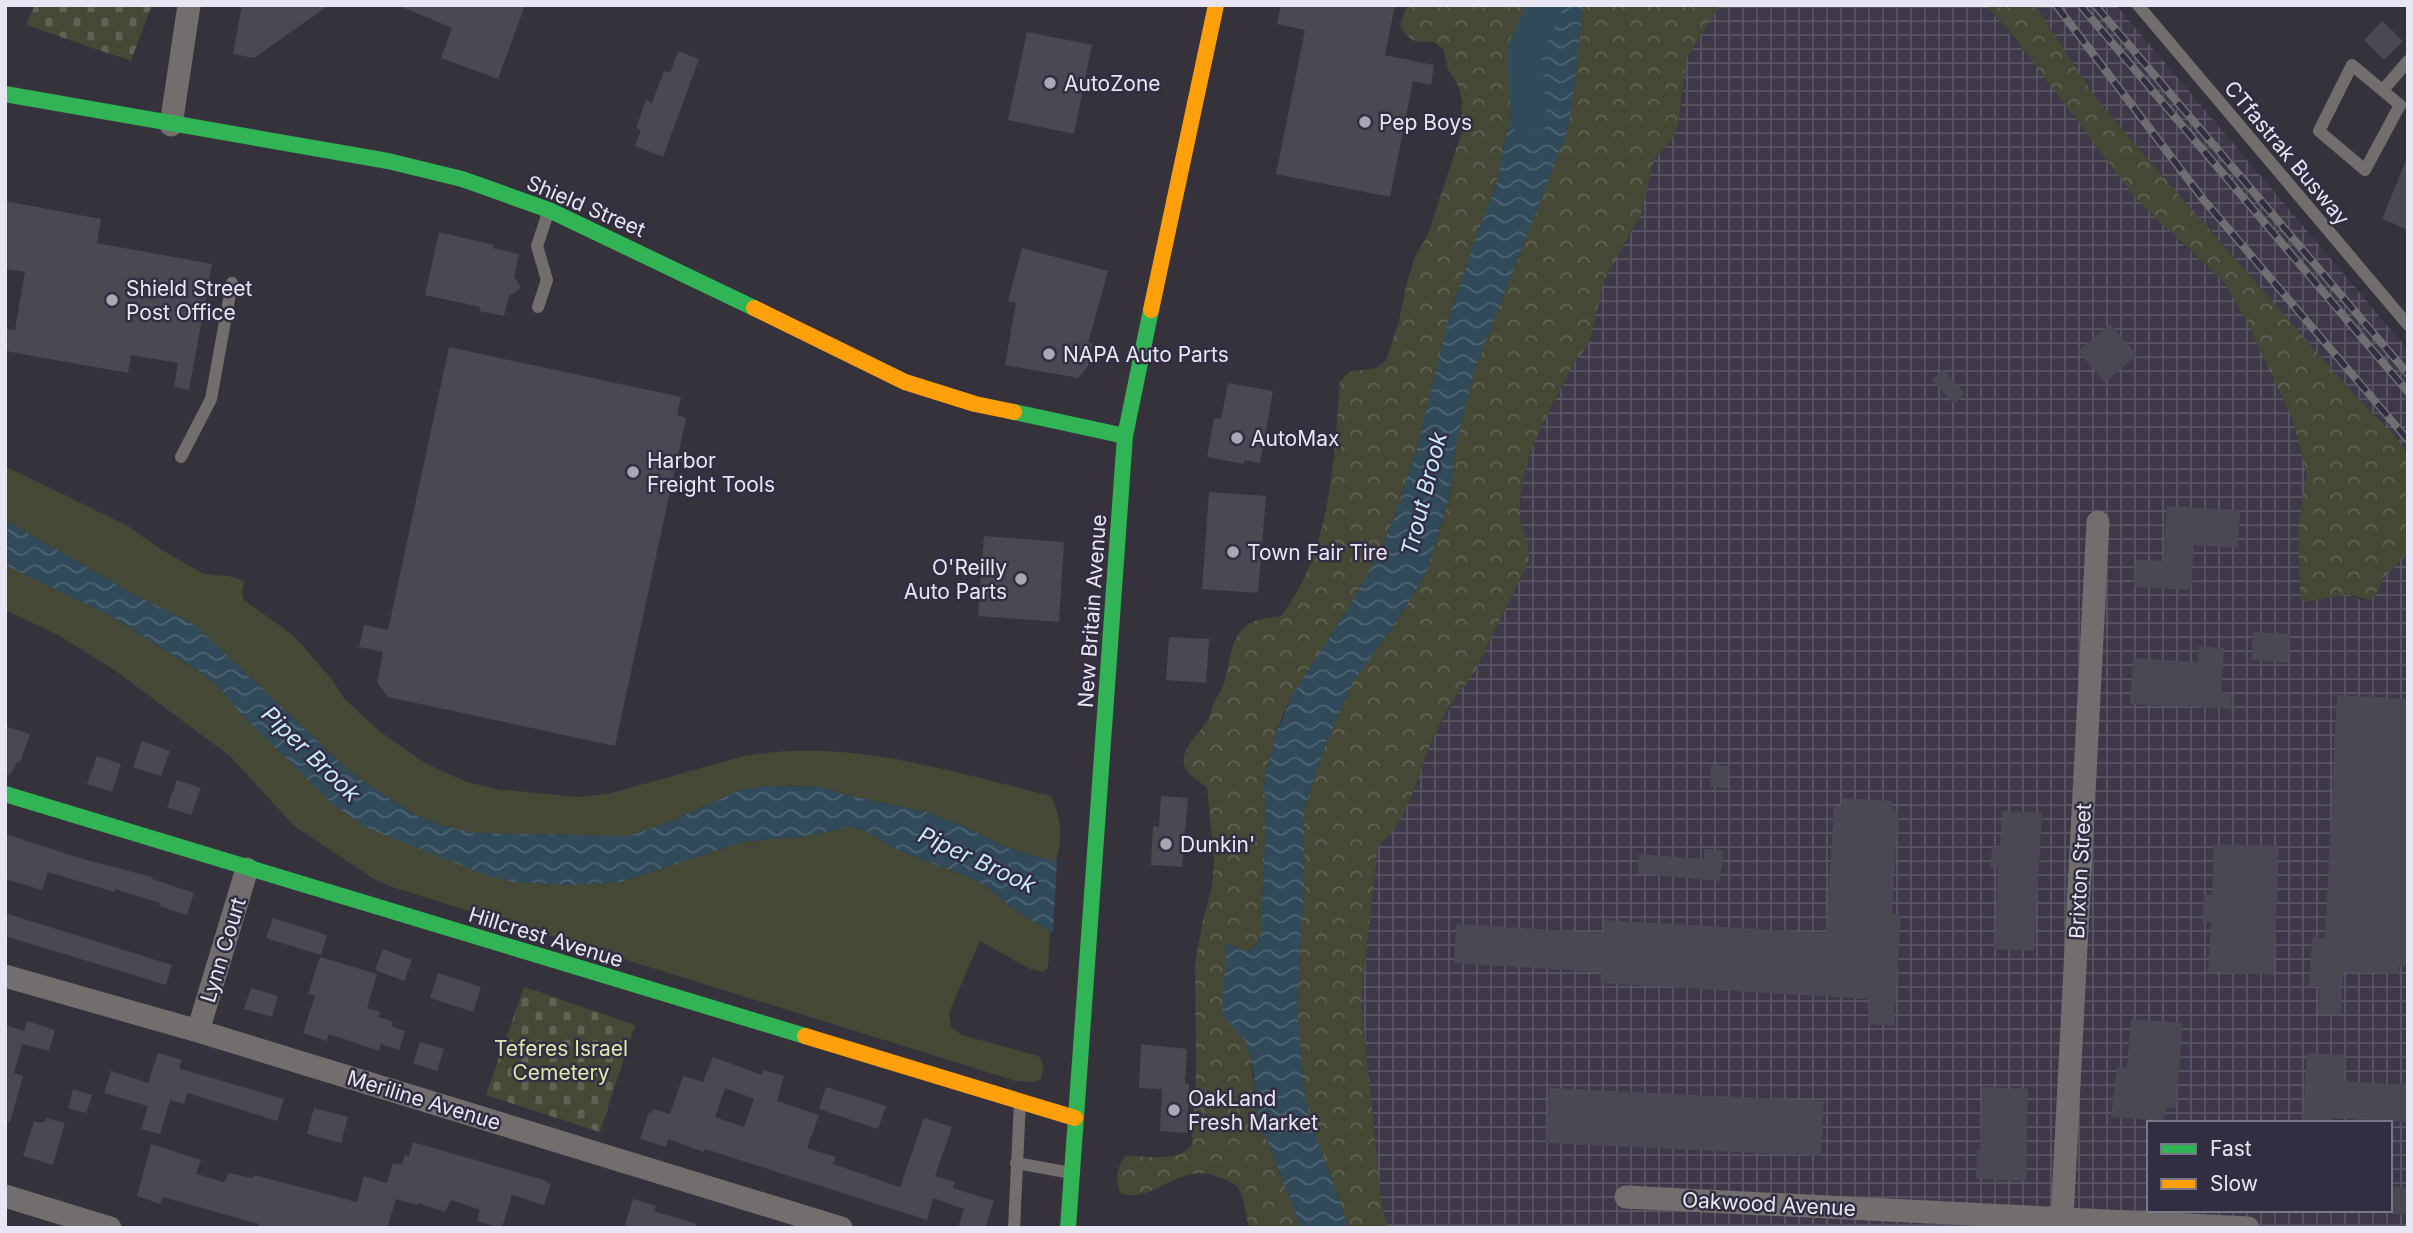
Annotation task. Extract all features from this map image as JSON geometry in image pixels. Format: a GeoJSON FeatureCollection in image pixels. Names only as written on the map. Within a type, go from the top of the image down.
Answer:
{"type":"FeatureCollection","features":[{"type":"Feature","properties":{"kind":"street"},"geometry":{"type":"LineString","coordinates":[[171,125],[189,5]]}},
{"type":"Feature","properties":{"kind":"street","name":"New Britain Avenue"},"geometry":{"type":"LineString","coordinates":[[1068,1228],[1125,436],[1216,5]]}},
{"type":"Feature","properties":{"kind":"street","name":"Shield Street"},"geometry":{"type":"LineString","coordinates":[[5,94],[388,161],[462,179],[549,210],[905,382],[975,404],[1125,436]]}},
{"type":"Feature","properties":{"kind":"street","name":"Brixton Street"},"geometry":{"type":"LineString","coordinates":[[2063,1220],[2098,522]]}},
{"type":"Feature","properties":{"kind":"street","name":"Hillcrest Avenue"},"geometry":{"type":"LineString","coordinates":[[5,794],[1075,1118]]}},
{"type":"Feature","properties":{"kind":"street","name":"Lynn Court"},"geometry":{"type":"LineString","coordinates":[[198,1031],[247,869]]}},
{"type":"Feature","properties":{"kind":"street","name":"Meriline Avenue"},"geometry":{"type":"LineString","coordinates":[[5,976],[198,1031],[841,1228]]}},
{"type":"Feature","properties":{"kind":"street"},"geometry":{"type":"LineString","coordinates":[[5,1196],[110,1228]]}},
{"type":"Feature","properties":{"kind":"street","name":"Oakwood Avenue"},"geometry":{"type":"LineString","coordinates":[[1626,1197],[1910,1220],[2063,1220],[2248,1228]]}},
{"type":"Feature","properties":{"kind":"lane","name":"CTfastrak Busway"},"geometry":{"type":"LineString","coordinates":[[2138,5],[2408,325]]}},
{"type":"Feature","properties":{"kind":"lane"},"geometry":{"type":"LineString","coordinates":[[2383,90],[2408,61]]}},
{"type":"Feature","properties":{"kind":"lane"},"geometry":{"type":"LineString","coordinates":[[2352,65],[2383,90],[2400,105],[2365,170],[2319,131],[2352,65]]}},
{"type":"Feature","properties":{"kind":"lane"},"geometry":{"type":"LineString","coordinates":[[538,307],[547,280],[537,246],[549,210]]}},
{"type":"Feature","properties":{"kind":"lane"},"geometry":{"type":"LineString","coordinates":[[181,457],[211,398],[232,283]]}},
{"type":"Feature","properties":{"kind":"lane"},"geometry":{"type":"LineString","coordinates":[[1014,1228],[1020,1102]]}},
{"type":"Feature","properties":{"kind":"lane"},"geometry":{"type":"LineString","coordinates":[[1016,1163],[1072,1173]]}},
{"type":"Feature","properties":{"kind":"shaded area"},"geometry":{"type":"Polygon","coordinates":[[[1722,5],[1986,5],[2178,240],[2224,282],[2247,322],[2292,418],[2307,474],[2298,530],[2305,602],[2348,594],[2361,600],[2375,596],[2384,577],[2408,553],[2408,1228],[1387,1228],[1381,1198],[1361,1000],[1378,846],[1388,838],[1407,803],[1437,730],[1473,675],[1528,563],[1520,513],[1522,479],[1535,440],[1575,361],[1591,338],[1603,283],[1640,216],[1654,160],[1672,139],[1683,98],[1687,57],[1722,5]]]}},
{"type":"Feature","properties":{"kind":"shaded area"},"geometry":{"type":"Polygon","coordinates":[[[2035,5],[2116,5],[2408,350],[2408,454],[2395,436],[2352,392],[2125,133],[2091,91],[2035,5]]]}},
{"type":"Feature","properties":{"kind":"green space"},"geometry":{"type":"Polygon","coordinates":[[[35,5],[152,5],[131,61],[26,25],[35,5]]]}},
{"type":"Feature","properties":{"kind":"green space"},"geometry":{"type":"Polygon","coordinates":[[[1407,5],[1538,5],[1525,74],[1505,139],[1497,182],[1449,318],[1416,452],[1393,521],[1348,609],[1294,692],[1281,718],[1266,771],[1261,933],[1255,946],[1248,951],[1227,944],[1239,1033],[1246,1042],[1250,1055],[1259,1122],[1301,1228],[1250,1228],[1240,1191],[1228,1180],[1204,1173],[1191,1174],[1143,1194],[1132,1195],[1120,1193],[1118,1173],[1125,1156],[1172,1156],[1188,1150],[1192,1143],[1196,1073],[1195,964],[1212,887],[1214,860],[1207,788],[1185,768],[1185,752],[1209,717],[1227,673],[1237,637],[1249,624],[1281,616],[1298,590],[1320,534],[1327,504],[1340,382],[1349,372],[1376,368],[1386,360],[1415,257],[1428,234],[1461,134],[1462,100],[1459,87],[1448,69],[1443,49],[1432,41],[1413,40],[1403,30],[1400,25],[1407,5]]]}},
{"type":"Feature","properties":{"kind":"green space"},"geometry":{"type":"Polygon","coordinates":[[[1583,5],[1722,5],[1687,57],[1678,126],[1672,139],[1654,160],[1640,216],[1603,283],[1591,337],[1585,350],[1575,361],[1531,452],[1521,491],[1520,511],[1528,549],[1528,563],[1473,675],[1441,723],[1406,808],[1389,836],[1378,846],[1361,1000],[1381,1198],[1387,1228],[1349,1228],[1309,1117],[1304,1089],[1297,1004],[1304,889],[1304,809],[1325,746],[1353,682],[1392,628],[1427,572],[1449,497],[1456,444],[1475,369],[1567,132],[1583,5]]]}},
{"type":"Feature","properties":{"kind":"green space"},"geometry":{"type":"Polygon","coordinates":[[[1986,5],[2035,5],[2091,91],[2125,133],[2352,392],[2395,436],[2408,454],[2408,553],[2384,577],[2375,596],[2369,600],[2348,594],[2305,602],[2300,598],[2298,530],[2307,474],[2292,418],[2247,322],[2224,282],[2137,200],[2014,37],[1986,5]]]}},
{"type":"Feature","properties":{"kind":"green space"},"geometry":{"type":"Polygon","coordinates":[[[5,466],[128,526],[162,550],[204,574],[229,576],[244,581],[244,600],[294,636],[330,677],[345,699],[379,731],[425,763],[467,782],[495,789],[578,797],[608,794],[744,756],[822,751],[861,754],[937,768],[1051,796],[1060,828],[1056,861],[1011,849],[926,812],[821,787],[768,786],[741,790],[666,823],[628,836],[474,833],[437,824],[412,813],[345,767],[194,624],[135,595],[5,520],[5,466]]]}},
{"type":"Feature","properties":{"kind":"green space"},"geometry":{"type":"Polygon","coordinates":[[[5,565],[109,615],[203,674],[224,693],[242,715],[514,882],[572,885],[620,882],[746,841],[799,837],[850,827],[863,830],[898,850],[973,879],[1015,910],[1050,931],[1048,968],[1043,972],[1030,969],[980,941],[949,1013],[951,1027],[962,1035],[1038,1056],[1043,1064],[1041,1079],[1035,1082],[1016,1081],[392,887],[374,879],[294,826],[230,756],[113,669],[56,634],[5,610],[5,565]]]}},
{"type":"Feature","properties":{"kind":"green space","name":"Teferes Israel Cemetery"},"geometry":{"type":"Polygon","coordinates":[[[524,987],[635,1025],[600,1132],[486,1095],[524,987]]]}},
{"type":"Feature","properties":{"kind":"water"},"geometry":{"type":"Polygon","coordinates":[[[1538,5],[1583,5],[1567,132],[1475,369],[1456,444],[1449,497],[1427,572],[1392,628],[1353,682],[1325,746],[1304,809],[1304,889],[1297,1004],[1304,1089],[1309,1117],[1349,1228],[1301,1228],[1259,1122],[1253,1068],[1246,1042],[1222,1014],[1226,944],[1248,951],[1255,946],[1261,933],[1266,813],[1264,786],[1277,731],[1294,692],[1348,609],[1393,521],[1416,452],[1449,318],[1497,182],[1505,139],[1525,74],[1527,48],[1538,5]]]}},
{"type":"Feature","properties":{"kind":"water","name":"Piper Brook"},"geometry":{"type":"Polygon","coordinates":[[[5,520],[135,595],[194,624],[345,767],[412,813],[437,824],[474,833],[628,836],[666,823],[741,790],[768,786],[821,787],[926,812],[1011,849],[1057,861],[1053,933],[1015,910],[973,879],[898,850],[863,830],[850,827],[799,837],[746,841],[620,882],[572,885],[514,882],[488,876],[365,827],[331,803],[203,674],[109,615],[5,565],[5,520]]]}},
{"type":"Feature","properties":{"kind":"building"},"geometry":{"type":"Polygon","coordinates":[[[242,5],[329,5],[254,58],[233,54],[242,5]]]}},
{"type":"Feature","properties":{"kind":"building"},"geometry":{"type":"Polygon","coordinates":[[[397,5],[525,5],[498,79],[441,58],[452,28],[397,5]]]}},
{"type":"Feature","properties":{"kind":"building"},"geometry":{"type":"Polygon","coordinates":[[[1281,5],[1395,5],[1385,55],[1434,65],[1431,85],[1413,81],[1390,197],[1276,174],[1305,30],[1277,24],[1281,5]]]}},
{"type":"Feature","properties":{"kind":"building"},"geometry":{"type":"Polygon","coordinates":[[[2382,21],[2403,41],[2384,60],[2364,40],[2382,21]]]}},
{"type":"Feature","properties":{"kind":"building","name":"AutoZone"},"geometry":{"type":"Polygon","coordinates":[[[1027,32],[1092,45],[1074,134],[1008,120],[1027,32]]]}},
{"type":"Feature","properties":{"kind":"building"},"geometry":{"type":"Polygon","coordinates":[[[678,51],[699,59],[663,157],[635,146],[641,130],[636,128],[646,100],[652,103],[664,71],[670,73],[678,51]]]}},
{"type":"Feature","properties":{"kind":"building"},"geometry":{"type":"Polygon","coordinates":[[[2408,158],[2408,230],[2382,219],[2408,158]]]}},
{"type":"Feature","properties":{"kind":"building","name":"Shield Street Post Office"},"geometry":{"type":"Polygon","coordinates":[[[5,201],[101,219],[97,243],[212,264],[189,390],[174,387],[178,363],[131,355],[128,373],[5,351],[5,328],[15,330],[25,272],[5,269],[5,201]]]}},
{"type":"Feature","properties":{"kind":"building"},"geometry":{"type":"Polygon","coordinates":[[[439,232],[519,254],[514,276],[521,288],[509,296],[504,316],[479,311],[480,307],[425,295],[439,232]]]}},
{"type":"Feature","properties":{"kind":"building"},"geometry":{"type":"Polygon","coordinates":[[[1022,248],[1108,271],[1088,343],[1092,343],[1088,366],[1078,378],[1005,365],[1016,303],[1008,301],[1022,248]]]}},
{"type":"Feature","properties":{"kind":"building"},"geometry":{"type":"Polygon","coordinates":[[[2110,324],[2137,355],[2105,383],[2078,351],[2110,324]]]}},
{"type":"Feature","properties":{"kind":"building"},"geometry":{"type":"Polygon","coordinates":[[[449,347],[681,397],[677,415],[686,418],[615,746],[388,697],[377,682],[383,652],[359,647],[364,625],[388,630],[449,347]]]}},
{"type":"Feature","properties":{"kind":"building"},"geometry":{"type":"Polygon","coordinates":[[[1943,369],[1965,393],[1954,404],[1932,380],[1943,369]]]}},
{"type":"Feature","properties":{"kind":"building","name":"AutoMax"},"geometry":{"type":"Polygon","coordinates":[[[1228,383],[1273,391],[1260,463],[1245,460],[1244,464],[1207,457],[1214,418],[1221,419],[1228,383]]]}},
{"type":"Feature","properties":{"kind":"building","name":"Town Fair Tire"},"geometry":{"type":"Polygon","coordinates":[[[1209,492],[1266,496],[1258,593],[1202,589],[1209,492]]]}},
{"type":"Feature","properties":{"kind":"building"},"geometry":{"type":"Polygon","coordinates":[[[2167,506],[2240,510],[2238,548],[2194,545],[2191,590],[2134,587],[2136,560],[2163,561],[2167,506]]]}},
{"type":"Feature","properties":{"kind":"building","name":"O'Reilly Auto Parts"},"geometry":{"type":"Polygon","coordinates":[[[984,536],[1064,542],[1059,622],[978,616],[984,536]]]}},
{"type":"Feature","properties":{"kind":"building"},"geometry":{"type":"Polygon","coordinates":[[[2253,632],[2290,634],[2288,663],[2251,660],[2253,632]]]}},
{"type":"Feature","properties":{"kind":"building"},"geometry":{"type":"Polygon","coordinates":[[[1169,637],[1209,639],[1206,683],[1166,680],[1169,637]]]}},
{"type":"Feature","properties":{"kind":"building"},"geometry":{"type":"Polygon","coordinates":[[[2199,646],[2224,648],[2221,693],[2232,693],[2231,709],[2130,704],[2133,658],[2198,662],[2199,646]]]}},
{"type":"Feature","properties":{"kind":"building"},"geometry":{"type":"Polygon","coordinates":[[[2337,695],[2408,699],[2408,967],[2399,966],[2399,974],[2343,972],[2341,1015],[2318,1014],[2319,987],[2309,987],[2312,937],[2325,938],[2337,695]]]}},
{"type":"Feature","properties":{"kind":"building"},"geometry":{"type":"Polygon","coordinates":[[[5,726],[30,734],[20,762],[17,762],[10,775],[5,775],[5,726]]]}},
{"type":"Feature","properties":{"kind":"building"},"geometry":{"type":"Polygon","coordinates":[[[142,741],[170,751],[161,776],[133,767],[142,741]]]}},
{"type":"Feature","properties":{"kind":"building"},"geometry":{"type":"Polygon","coordinates":[[[97,756],[121,764],[112,792],[87,784],[97,756]]]}},
{"type":"Feature","properties":{"kind":"building"},"geometry":{"type":"Polygon","coordinates":[[[1711,765],[1729,766],[1728,788],[1710,787],[1711,765]]]}},
{"type":"Feature","properties":{"kind":"building"},"geometry":{"type":"Polygon","coordinates":[[[177,780],[201,788],[191,815],[167,807],[177,780]]]}},
{"type":"Feature","properties":{"kind":"building"},"geometry":{"type":"Polygon","coordinates":[[[1161,796],[1188,798],[1182,867],[1151,865],[1153,826],[1159,827],[1161,796]]]}},
{"type":"Feature","properties":{"kind":"building"},"geometry":{"type":"Polygon","coordinates":[[[1841,798],[1893,801],[1893,809],[1898,810],[1892,914],[1901,915],[1894,1026],[1868,1024],[1869,999],[1600,983],[1601,972],[1454,963],[1456,924],[1603,933],[1604,920],[1826,933],[1834,806],[1841,806],[1841,798]]]}},
{"type":"Feature","properties":{"kind":"building"},"geometry":{"type":"Polygon","coordinates":[[[2002,811],[2042,813],[2034,951],[1994,949],[1998,869],[1990,869],[1992,847],[2000,847],[2002,811]]]}},
{"type":"Feature","properties":{"kind":"building"},"geometry":{"type":"Polygon","coordinates":[[[5,834],[152,877],[194,893],[187,915],[159,906],[160,903],[115,889],[114,892],[48,872],[42,890],[5,879],[5,834]]]}},
{"type":"Feature","properties":{"kind":"building"},"geometry":{"type":"Polygon","coordinates":[[[2214,844],[2279,846],[2274,975],[2208,972],[2211,922],[2202,922],[2204,895],[2212,895],[2214,844]]]}},
{"type":"Feature","properties":{"kind":"building"},"geometry":{"type":"Polygon","coordinates":[[[1704,849],[1723,850],[1720,881],[1638,874],[1639,854],[1704,859],[1704,849]]]}},
{"type":"Feature","properties":{"kind":"building"},"geometry":{"type":"Polygon","coordinates":[[[5,913],[172,965],[166,985],[5,936],[5,913]]]}},
{"type":"Feature","properties":{"kind":"building"},"geometry":{"type":"Polygon","coordinates":[[[273,918],[327,935],[321,955],[266,938],[273,918]]]}},
{"type":"Feature","properties":{"kind":"building"},"geometry":{"type":"Polygon","coordinates":[[[383,949],[412,960],[404,981],[375,970],[383,949]]]}},
{"type":"Feature","properties":{"kind":"building"},"geometry":{"type":"Polygon","coordinates":[[[320,957],[377,974],[367,1008],[380,1012],[379,1017],[393,1022],[391,1026],[405,1031],[399,1050],[381,1044],[379,1051],[329,1034],[327,1041],[303,1033],[315,996],[308,994],[320,957]]]}},
{"type":"Feature","properties":{"kind":"building"},"geometry":{"type":"Polygon","coordinates":[[[438,973],[481,987],[473,1012],[430,998],[438,973]]]}},
{"type":"Feature","properties":{"kind":"building"},"geometry":{"type":"Polygon","coordinates":[[[251,988],[278,996],[272,1017],[244,1009],[251,988]]]}},
{"type":"Feature","properties":{"kind":"building"},"geometry":{"type":"Polygon","coordinates":[[[2131,1019],[2183,1023],[2176,1108],[2166,1107],[2164,1121],[2111,1117],[2117,1067],[2127,1067],[2131,1019]]]}},
{"type":"Feature","properties":{"kind":"building"},"geometry":{"type":"Polygon","coordinates":[[[27,1021],[55,1030],[49,1051],[22,1044],[14,1073],[23,1076],[10,1122],[5,1121],[5,1025],[24,1031],[27,1021]]]}},
{"type":"Feature","properties":{"kind":"building"},"geometry":{"type":"Polygon","coordinates":[[[420,1042],[444,1049],[437,1071],[413,1063],[420,1042]]]}},
{"type":"Feature","properties":{"kind":"building","name":"OakLand Fresh Market"},"geometry":{"type":"Polygon","coordinates":[[[1141,1044],[1187,1049],[1187,1133],[1160,1131],[1162,1089],[1139,1088],[1141,1044]]]}},
{"type":"Feature","properties":{"kind":"building"},"geometry":{"type":"Polygon","coordinates":[[[158,1053],[182,1060],[179,1067],[181,1069],[284,1099],[277,1121],[188,1093],[184,1104],[170,1100],[160,1134],[141,1129],[148,1106],[104,1093],[111,1071],[148,1083],[158,1053]]]}},
{"type":"Feature","properties":{"kind":"building"},"geometry":{"type":"Polygon","coordinates":[[[2307,1053],[2345,1055],[2344,1081],[2408,1085],[2408,1122],[2331,1118],[2331,1121],[2303,1121],[2307,1053]]]}},
{"type":"Feature","properties":{"kind":"building"},"geometry":{"type":"Polygon","coordinates":[[[713,1057],[762,1075],[763,1070],[784,1076],[777,1101],[819,1115],[807,1148],[836,1157],[833,1164],[900,1187],[924,1118],[952,1127],[935,1176],[955,1182],[953,1188],[994,1201],[985,1228],[958,1228],[964,1209],[933,1198],[927,1220],[705,1149],[704,1152],[668,1139],[666,1147],[640,1139],[649,1112],[652,1113],[653,1109],[670,1114],[683,1076],[703,1082],[713,1057]],[[725,1088],[715,1117],[744,1127],[754,1099],[725,1088]]]}},
{"type":"Feature","properties":{"kind":"building"},"geometry":{"type":"Polygon","coordinates":[[[826,1087],[886,1106],[878,1129],[819,1109],[826,1087]]]}},
{"type":"Feature","properties":{"kind":"building"},"geometry":{"type":"Polygon","coordinates":[[[1982,1087],[2028,1089],[2026,1181],[1976,1179],[1977,1150],[1980,1150],[1982,1087]]]}},
{"type":"Feature","properties":{"kind":"building"},"geometry":{"type":"Polygon","coordinates":[[[1549,1088],[1824,1101],[1821,1156],[1546,1143],[1549,1088]]]}},
{"type":"Feature","properties":{"kind":"building"},"geometry":{"type":"Polygon","coordinates":[[[73,1089],[92,1095],[86,1113],[68,1108],[73,1089]]]}},
{"type":"Feature","properties":{"kind":"building"},"geometry":{"type":"Polygon","coordinates":[[[314,1108],[348,1117],[341,1143],[307,1134],[314,1108]]]}},
{"type":"Feature","properties":{"kind":"building"},"geometry":{"type":"Polygon","coordinates":[[[46,1118],[65,1123],[53,1165],[23,1156],[34,1121],[45,1122],[46,1118]]]}},
{"type":"Feature","properties":{"kind":"building"},"geometry":{"type":"Polygon","coordinates":[[[413,1142],[547,1181],[551,1184],[544,1205],[512,1195],[502,1228],[477,1221],[480,1210],[451,1200],[445,1212],[396,1199],[387,1228],[258,1228],[259,1224],[163,1197],[160,1204],[137,1196],[151,1144],[201,1160],[196,1174],[224,1182],[229,1173],[252,1178],[254,1175],[357,1202],[364,1176],[387,1183],[393,1163],[402,1165],[405,1155],[409,1156],[413,1142]]]}},
{"type":"Feature","properties":{"kind":"building"},"geometry":{"type":"Polygon","coordinates":[[[2393,1187],[2408,1188],[2408,1215],[2391,1214],[2393,1187]]]}},
{"type":"Feature","properties":{"kind":"building"},"geometry":{"type":"Polygon","coordinates":[[[633,1199],[656,1206],[654,1211],[696,1224],[695,1228],[624,1228],[633,1199]]]}},
{"type":"Feature","properties":{"kind":"waterway","name":"Trout Brook"},"geometry":{"type":"LineString","coordinates":[[1529,119],[1524,52],[1545,5]]}},
{"type":"Feature","properties":{"kind":"railway"},"geometry":{"type":"LineString","coordinates":[[2056,5],[2203,199],[2408,440]]}},
{"type":"Feature","properties":{"kind":"railway"},"geometry":{"type":"LineString","coordinates":[[2080,5],[2408,392]]}},
{"type":"Feature","properties":{"kind":"railway"},"geometry":{"type":"LineString","coordinates":[[2095,5],[2408,374]]}},
{"type":"Feature","properties":{"kind":"traffic: fast"},"geometry":{"type":"LineString","coordinates":[[5,94],[388,161],[462,179],[549,210],[754,308]]}},
{"type":"Feature","properties":{"kind":"traffic: fast"},"geometry":{"type":"LineString","coordinates":[[1068,1228],[1125,436],[1151,310]]}},
{"type":"Feature","properties":{"kind":"traffic: fast"},"geometry":{"type":"LineString","coordinates":[[1014,412],[1125,436]]}},
{"type":"Feature","properties":{"kind":"traffic: fast"},"geometry":{"type":"LineString","coordinates":[[5,794],[805,1036]]}},
{"type":"Feature","properties":{"kind":"traffic: slow"},"geometry":{"type":"LineString","coordinates":[[1151,310],[1216,5]]}},
{"type":"Feature","properties":{"kind":"traffic: slow"},"geometry":{"type":"LineString","coordinates":[[754,308],[905,382],[975,404],[1014,412]]}},
{"type":"Feature","properties":{"kind":"traffic: slow"},"geometry":{"type":"LineString","coordinates":[[805,1036],[1075,1118]]}},
{"type":"Feature","properties":{"kind":"place","name":"AutoZone"},"geometry":{"type":"Point","coordinates":[1050,83]}},
{"type":"Feature","properties":{"kind":"place","name":"Pep Boys"},"geometry":{"type":"Point","coordinates":[1365,122]}},
{"type":"Feature","properties":{"kind":"place","name":"Shield Street Post Office"},"geometry":{"type":"Point","coordinates":[112,300]}},
{"type":"Feature","properties":{"kind":"place","name":"NAPA Auto Parts"},"geometry":{"type":"Point","coordinates":[1049,354]}},
{"type":"Feature","properties":{"kind":"place","name":"AutoMax"},"geometry":{"type":"Point","coordinates":[1237,438]}},
{"type":"Feature","properties":{"kind":"place","name":"Harbor Freight Tools"},"geometry":{"type":"Point","coordinates":[633,472]}},
{"type":"Feature","properties":{"kind":"place","name":"Town Fair Tire"},"geometry":{"type":"Point","coordinates":[1233,552]}},
{"type":"Feature","properties":{"kind":"place","name":"O'Reilly Auto Parts"},"geometry":{"type":"Point","coordinates":[1021,579]}},
{"type":"Feature","properties":{"kind":"place","name":"Dunkin'"},"geometry":{"type":"Point","coordinates":[1166,844]}},
{"type":"Feature","properties":{"kind":"place","name":"OakLand Fresh Market"},"geometry":{"type":"Point","coordinates":[1174,1110]}}]}
